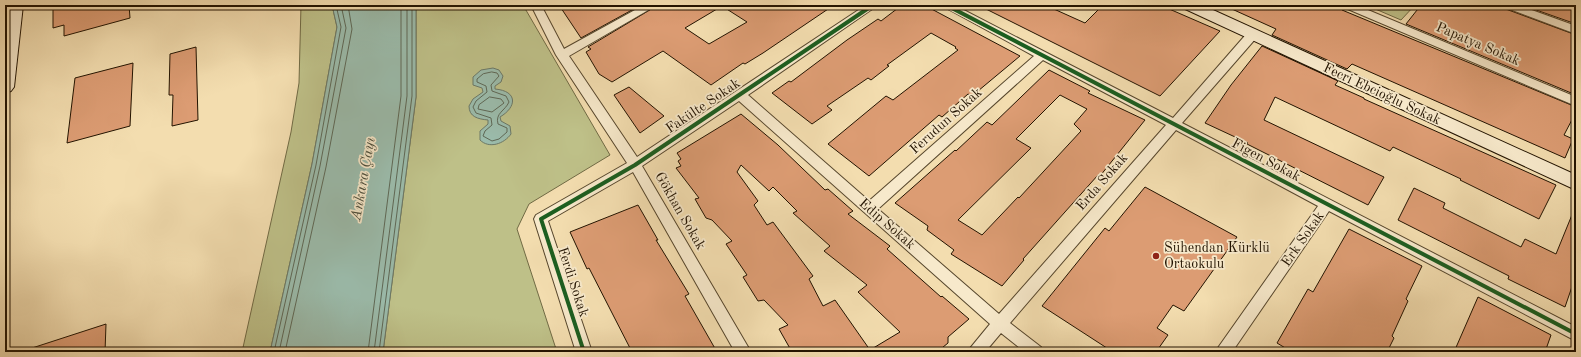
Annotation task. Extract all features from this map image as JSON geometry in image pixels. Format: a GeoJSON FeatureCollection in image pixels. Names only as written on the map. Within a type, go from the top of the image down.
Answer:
{"type":"FeatureCollection","features":[{"type":"Feature","properties":{"kind":"street"},"geometry":{"type":"LineString","coordinates":[[5,87],[15,5]]}},
{"type":"Feature","properties":{"kind":"street","name":"Gökhan Sokak"},"geometry":{"type":"LineString","coordinates":[[536,5],[562,55],[635,165],[743,352]]}},
{"type":"Feature","properties":{"kind":"street"},"geometry":{"type":"LineString","coordinates":[[562,55],[652,5]]}},
{"type":"Feature","properties":{"kind":"street","name":"Fakülte Sokak"},"geometry":{"type":"LineString","coordinates":[[541,219],[635,165],[872,5]]}},
{"type":"Feature","properties":{"kind":"street","name":"Figen Sokak"},"geometry":{"type":"LineString","coordinates":[[946,5],[1576,334]]}},
{"type":"Feature","properties":{"kind":"street","name":"Fecri Ebcioğlu Sokak"},"geometry":{"type":"LineString","coordinates":[[1189,5],[1576,183]]}},
{"type":"Feature","properties":{"kind":"street","name":"Papatya Sokak"},"geometry":{"type":"LineString","coordinates":[[1347,5],[1576,102]]}},
{"type":"Feature","properties":{"kind":"street"},"geometry":{"type":"LineString","coordinates":[[1508,5],[1576,30]]}},
{"type":"Feature","properties":{"kind":"street","name":"Erda Sokak"},"geometry":{"type":"LineString","coordinates":[[975,352],[1253,34]]}},
{"type":"Feature","properties":{"kind":"street","name":"Ferudun Sokak"},"geometry":{"type":"LineString","coordinates":[[869,209],[1042,55]]}},
{"type":"Feature","properties":{"kind":"street","name":"Edip Sokak"},"geometry":{"type":"LineString","coordinates":[[740,95],[999,323],[1036,352]]}},
{"type":"Feature","properties":{"kind":"street","name":"Erk Sokak"},"geometry":{"type":"LineString","coordinates":[[1228,350],[1327,204]]}},
{"type":"Feature","properties":{"kind":"street","name":"Ferdi Sokak"},"geometry":{"type":"LineString","coordinates":[[541,219],[584,352]]}},
{"type":"Feature","properties":{"kind":"green space"},"geometry":{"type":"Polygon","coordinates":[[[301,5],[332,5],[337,27],[312,164],[270,352],[242,352],[291,132],[299,83],[301,5]]]}},
{"type":"Feature","properties":{"kind":"green space"},"geometry":{"type":"Polygon","coordinates":[[[416,5],[523,5],[610,155],[529,204],[517,229],[557,352],[383,352],[416,97],[416,5]]]}},
{"type":"Feature","properties":{"kind":"green space"},"geometry":{"type":"Polygon","coordinates":[[[1366,5],[1415,5],[1401,20],[1366,5]]]}},
{"type":"Feature","properties":{"kind":"water","name":"Ankara Çayı"},"geometry":{"type":"Polygon","coordinates":[[[332,5],[416,5],[416,97],[383,352],[270,352],[312,164],[337,27],[332,5]]]}},
{"type":"Feature","properties":{"kind":"water"},"geometry":{"type":"Polygon","coordinates":[[[493,68],[499,70],[503,76],[501,82],[495,86],[495,89],[503,90],[508,93],[511,96],[512,104],[510,109],[500,117],[501,121],[510,126],[511,134],[500,143],[492,145],[484,143],[480,140],[480,131],[488,124],[488,120],[472,115],[469,110],[469,106],[473,99],[483,92],[482,88],[473,85],[473,77],[481,70],[493,68]]]}},
{"type":"Feature","properties":{"kind":"building"},"geometry":{"type":"Polygon","coordinates":[[[53,5],[129,5],[130,18],[64,36],[64,25],[53,28],[53,5]]]}},
{"type":"Feature","properties":{"kind":"building"},"geometry":{"type":"Polygon","coordinates":[[[559,5],[641,5],[581,38],[559,5]]]}},
{"type":"Feature","properties":{"kind":"building"},"geometry":{"type":"Polygon","coordinates":[[[658,5],[834,5],[763,53],[745,64],[743,63],[711,85],[663,51],[612,82],[599,74],[586,52],[591,49],[588,47],[658,5]],[[722,6],[685,28],[709,44],[747,22],[722,6]]]}},
{"type":"Feature","properties":{"kind":"building"},"geometry":{"type":"Polygon","coordinates":[[[902,5],[924,5],[1020,56],[972,96],[968,94],[942,117],[939,115],[869,176],[828,144],[886,96],[893,100],[958,50],[955,48],[956,47],[931,33],[887,65],[889,66],[871,80],[868,78],[827,106],[832,110],[812,124],[772,93],[789,81],[791,82],[878,19],[881,21],[902,5]]]}},
{"type":"Feature","properties":{"kind":"building"},"geometry":{"type":"Polygon","coordinates":[[[978,5],[1045,5],[1085,23],[1103,5],[1160,5],[1220,31],[1160,96],[978,5]]]}},
{"type":"Feature","properties":{"kind":"building"},"geometry":{"type":"Polygon","coordinates":[[[1223,5],[1341,5],[1342,10],[1576,107],[1576,112],[1564,135],[1573,139],[1565,158],[1352,64],[1347,69],[1272,35],[1276,29],[1223,5]]]}},
{"type":"Feature","properties":{"kind":"building"},"geometry":{"type":"Polygon","coordinates":[[[1421,5],[1502,5],[1503,8],[1576,35],[1576,95],[1406,24],[1421,5]]]}},
{"type":"Feature","properties":{"kind":"building"},"geometry":{"type":"Polygon","coordinates":[[[1522,5],[1576,5],[1576,24],[1522,5]]]}},
{"type":"Feature","properties":{"kind":"building"},"geometry":{"type":"Polygon","coordinates":[[[1262,46],[1338,81],[1335,85],[1364,99],[1556,185],[1539,219],[1460,180],[1461,179],[1393,147],[1390,151],[1275,97],[1264,120],[1384,177],[1368,205],[1247,144],[1248,143],[1205,123],[1231,85],[1262,46]]]}},
{"type":"Feature","properties":{"kind":"building"},"geometry":{"type":"Polygon","coordinates":[[[196,47],[198,120],[172,126],[173,95],[169,95],[170,54],[196,47]]]}},
{"type":"Feature","properties":{"kind":"building"},"geometry":{"type":"Polygon","coordinates":[[[133,63],[130,126],[67,143],[75,78],[133,63]]]}},
{"type":"Feature","properties":{"kind":"building"},"geometry":{"type":"Polygon","coordinates":[[[1049,70],[1090,91],[1088,93],[1145,120],[1100,176],[1098,175],[1023,259],[1024,260],[1002,286],[951,254],[954,250],[927,230],[928,226],[895,203],[955,150],[956,151],[987,122],[992,125],[1049,70]],[[1060,95],[1016,139],[1031,148],[958,220],[982,235],[1018,197],[1019,198],[1081,131],[1074,124],[1087,109],[1060,95]]]}},
{"type":"Feature","properties":{"kind":"building"},"geometry":{"type":"Polygon","coordinates":[[[629,87],[664,116],[640,133],[614,95],[629,87]]]}},
{"type":"Feature","properties":{"kind":"building"},"geometry":{"type":"Polygon","coordinates":[[[741,114],[778,145],[825,190],[828,189],[853,211],[848,214],[890,246],[887,249],[941,297],[942,296],[969,319],[948,337],[948,343],[937,352],[792,352],[779,329],[788,325],[764,300],[758,301],[743,277],[747,275],[726,244],[732,241],[712,220],[706,218],[695,199],[699,198],[676,168],[681,166],[678,161],[681,159],[677,153],[741,114]],[[741,165],[737,172],[758,201],[754,205],[767,225],[773,222],[813,276],[809,279],[823,306],[835,300],[870,350],[900,332],[858,292],[867,285],[824,251],[830,246],[793,213],[797,211],[773,187],[769,191],[741,165]]]}},
{"type":"Feature","properties":{"kind":"building"},"geometry":{"type":"Polygon","coordinates":[[[1145,187],[1237,237],[1184,311],[1173,305],[1157,328],[1168,335],[1156,352],[1113,352],[1042,306],[1105,228],[1109,231],[1145,187]]]}},
{"type":"Feature","properties":{"kind":"building"},"geometry":{"type":"Polygon","coordinates":[[[1414,188],[1445,203],[1443,208],[1521,247],[1525,239],[1556,254],[1576,205],[1576,275],[1565,307],[1508,279],[1509,276],[1398,220],[1414,188]]]}},
{"type":"Feature","properties":{"kind":"building"},"geometry":{"type":"Polygon","coordinates":[[[638,205],[658,240],[656,240],[689,294],[685,296],[717,352],[632,352],[589,268],[587,269],[570,232],[638,205]]]}},
{"type":"Feature","properties":{"kind":"building"},"geometry":{"type":"Polygon","coordinates":[[[1349,229],[1422,266],[1406,299],[1408,301],[1392,336],[1394,338],[1387,352],[1292,352],[1277,343],[1308,289],[1313,292],[1349,229]]]}},
{"type":"Feature","properties":{"kind":"building"},"geometry":{"type":"Polygon","coordinates":[[[1478,297],[1551,335],[1545,352],[1454,352],[1478,297]]]}},
{"type":"Feature","properties":{"kind":"building"},"geometry":{"type":"Polygon","coordinates":[[[106,324],[105,352],[30,352],[29,349],[106,324]]]}},
{"type":"Feature","properties":{"kind":"cycle path"},"geometry":{"type":"LineString","coordinates":[[584,352],[541,219],[635,165],[873,5]]}},
{"type":"Feature","properties":{"kind":"cycle path"},"geometry":{"type":"LineString","coordinates":[[946,5],[1576,334]]}},
{"type":"Feature","properties":{"kind":"place","name":"Sühendan Kürklü Ortaokulu"},"geometry":{"type":"Point","coordinates":[1156,256]}}]}
